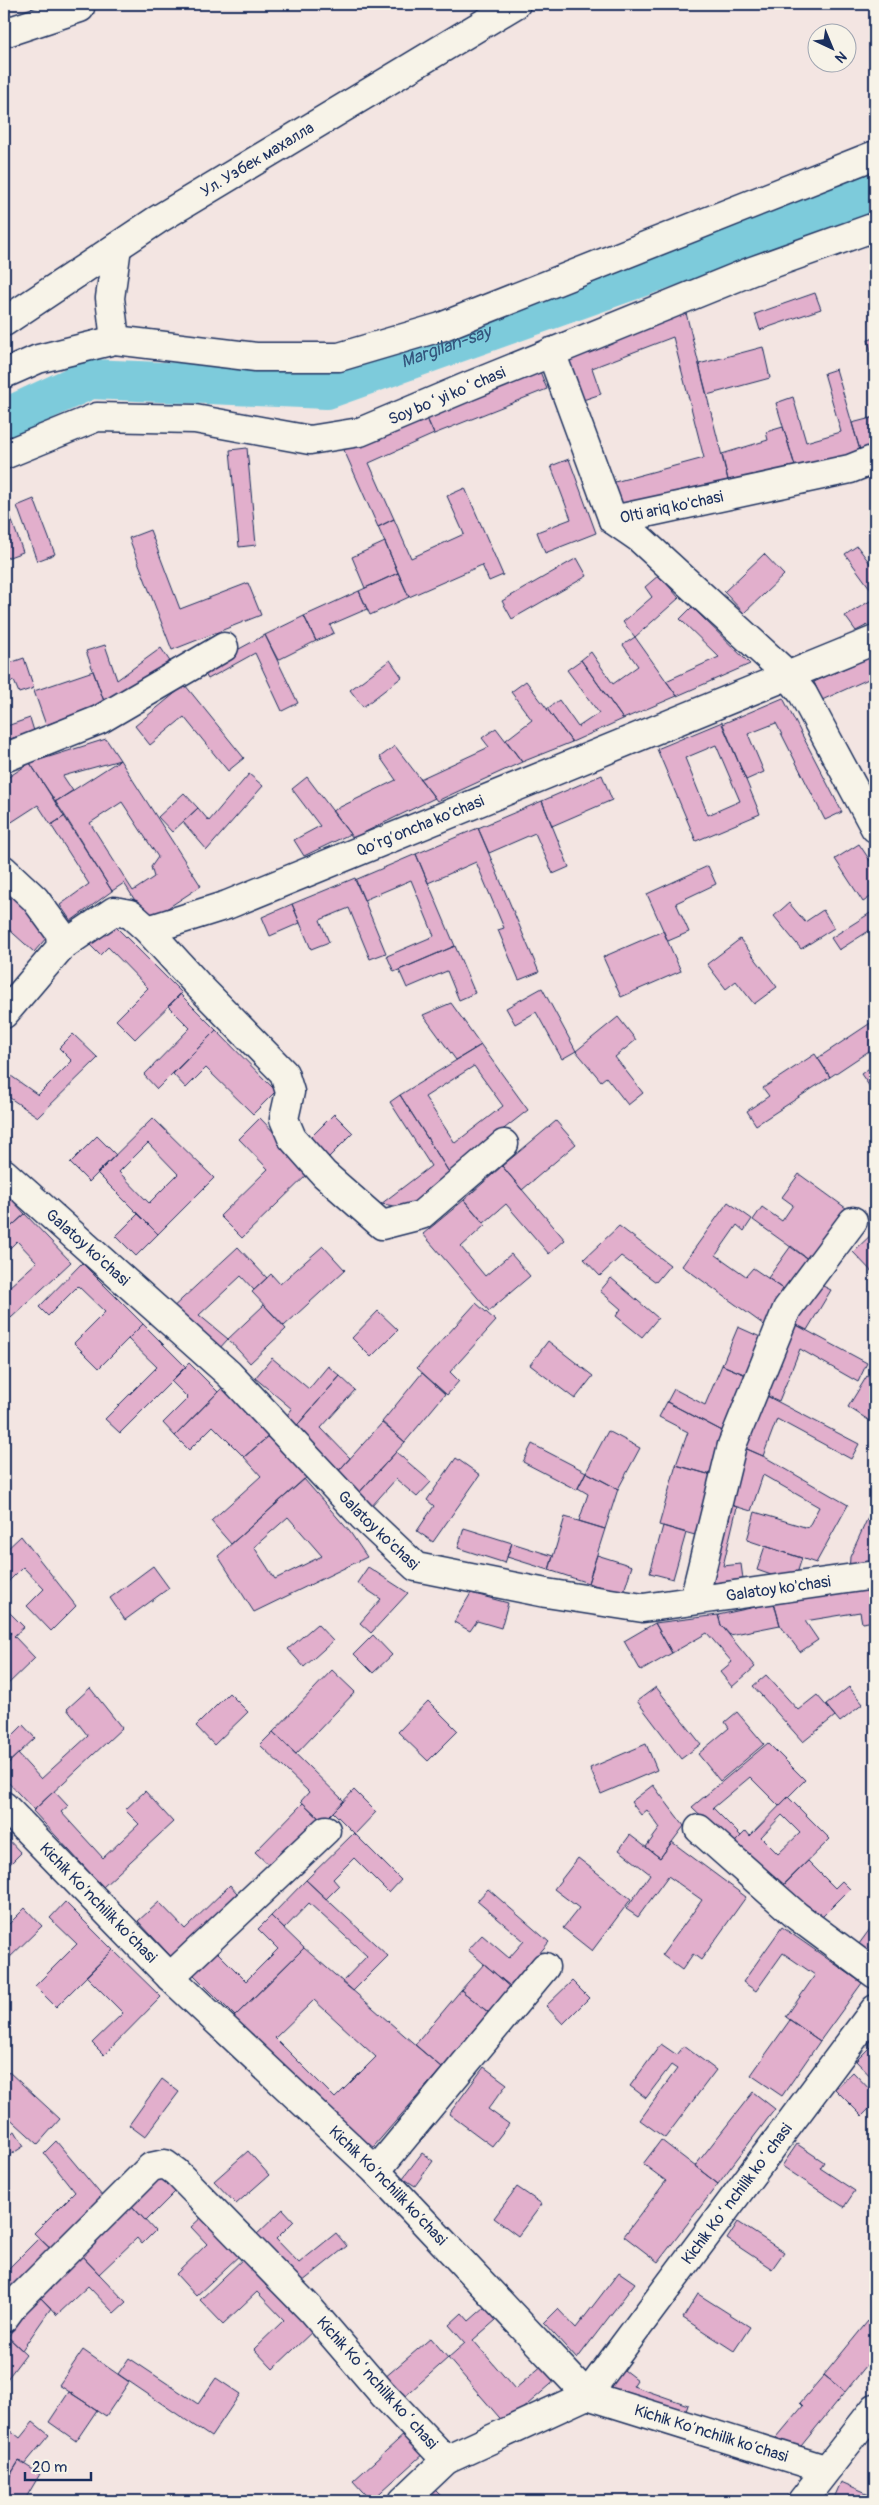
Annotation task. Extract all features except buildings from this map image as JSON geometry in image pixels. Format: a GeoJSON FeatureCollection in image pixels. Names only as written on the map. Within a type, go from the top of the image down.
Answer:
{"type":"FeatureCollection","features":[{"type":"Feature","properties":{"kind":"street","name":"Ул. Узбек махалла"},"geometry":{"type":"LineString","coordinates":[[4,322],[157,220],[516,4]]}},
{"type":"Feature","properties":{"kind":"street"},"geometry":{"type":"LineString","coordinates":[[4,34],[80,8]]}},
{"type":"Feature","properties":{"kind":"street"},"geometry":{"type":"LineString","coordinates":[[4,374],[38,359],[115,340],[256,357],[340,357],[441,327],[875,155]]}},
{"type":"Feature","properties":{"kind":"street","name":"Soy boʻyi koʻchasi"},"geometry":{"type":"LineString","coordinates":[[4,455],[97,417],[194,419],[310,440],[360,432],[752,271],[875,227]]}},
{"type":"Feature","properties":{"kind":"street"},"geometry":{"type":"LineString","coordinates":[[115,340],[110,298],[117,247]]}},
{"type":"Feature","properties":{"kind":"street","name":"Olti ariq ko'chasi"},"geometry":{"type":"LineString","coordinates":[[551,352],[613,520],[850,469],[875,459]]}},
{"type":"Feature","properties":{"kind":"street"},"geometry":{"type":"LineString","coordinates":[[613,520],[639,538],[787,674],[803,694],[875,828]]}},
{"type":"Feature","properties":{"kind":"street","name":"Qo‘rg‘oncha ko‘chasi"},"geometry":{"type":"LineString","coordinates":[[148,930],[227,905],[787,674],[875,640]]}},
{"type":"Feature","properties":{"kind":"street"},"geometry":{"type":"LineString","coordinates":[[4,758],[99,720],[224,647]]}},
{"type":"Feature","properties":{"kind":"street"},"geometry":{"type":"LineString","coordinates":[[4,870],[35,900],[60,932],[61,947]]}},
{"type":"Feature","properties":{"kind":"street"},"geometry":{"type":"LineString","coordinates":[[4,1014],[61,947],[114,911],[130,914],[148,930],[197,984],[284,1073],[290,1092],[284,1119],[292,1138],[324,1174],[382,1225],[421,1215],[504,1144]]}},
{"type":"Feature","properties":{"kind":"street","name":"Galatoy ko'chasi"},"geometry":{"type":"LineString","coordinates":[[4,1172],[229,1374],[362,1516],[416,1567],[546,1594],[643,1608],[875,1575]]}},
{"type":"Feature","properties":{"kind":"street"},"geometry":{"type":"LineString","coordinates":[[694,1600],[732,1445],[787,1309],[853,1221]]}},
{"type":"Feature","properties":{"kind":"street","name":"Kichik Ko‘nchilik ko‘chasi"},"geometry":{"type":"LineString","coordinates":[[4,1806],[170,1977],[376,2171],[587,2395],[826,2469]]}},
{"type":"Feature","properties":{"kind":"street"},"geometry":{"type":"LineString","coordinates":[[699,1829],[797,1916],[875,1974]]}},
{"type":"Feature","properties":{"kind":"street"},"geometry":{"type":"LineString","coordinates":[[170,1977],[326,1830]]}},
{"type":"Feature","properties":{"kind":"street"},"geometry":{"type":"LineString","coordinates":[[376,2171],[545,1967]]}},
{"type":"Feature","properties":{"kind":"street","name":"Kichik Koʻnchilik koʻchasi"},"geometry":{"type":"LineString","coordinates":[[4,2318],[15,2303],[107,2208],[151,2167],[165,2164],[176,2172],[311,2310],[383,2394],[446,2460],[587,2395],[875,2009]]}},
{"type":"Feature","properties":{"kind":"street"},"geometry":{"type":"LineString","coordinates":[[802,2501],[875,2408]]}},
{"type":"Feature","properties":{"kind":"street"},"geometry":{"type":"LineString","coordinates":[[403,2501],[427,2476],[446,2460]]}},
{"type":"Feature","properties":{"kind":"waterway","name":"Margilan-say"},"geometry":{"type":"LineString","coordinates":[[4,419],[90,379],[327,389],[875,193]]}}]}
